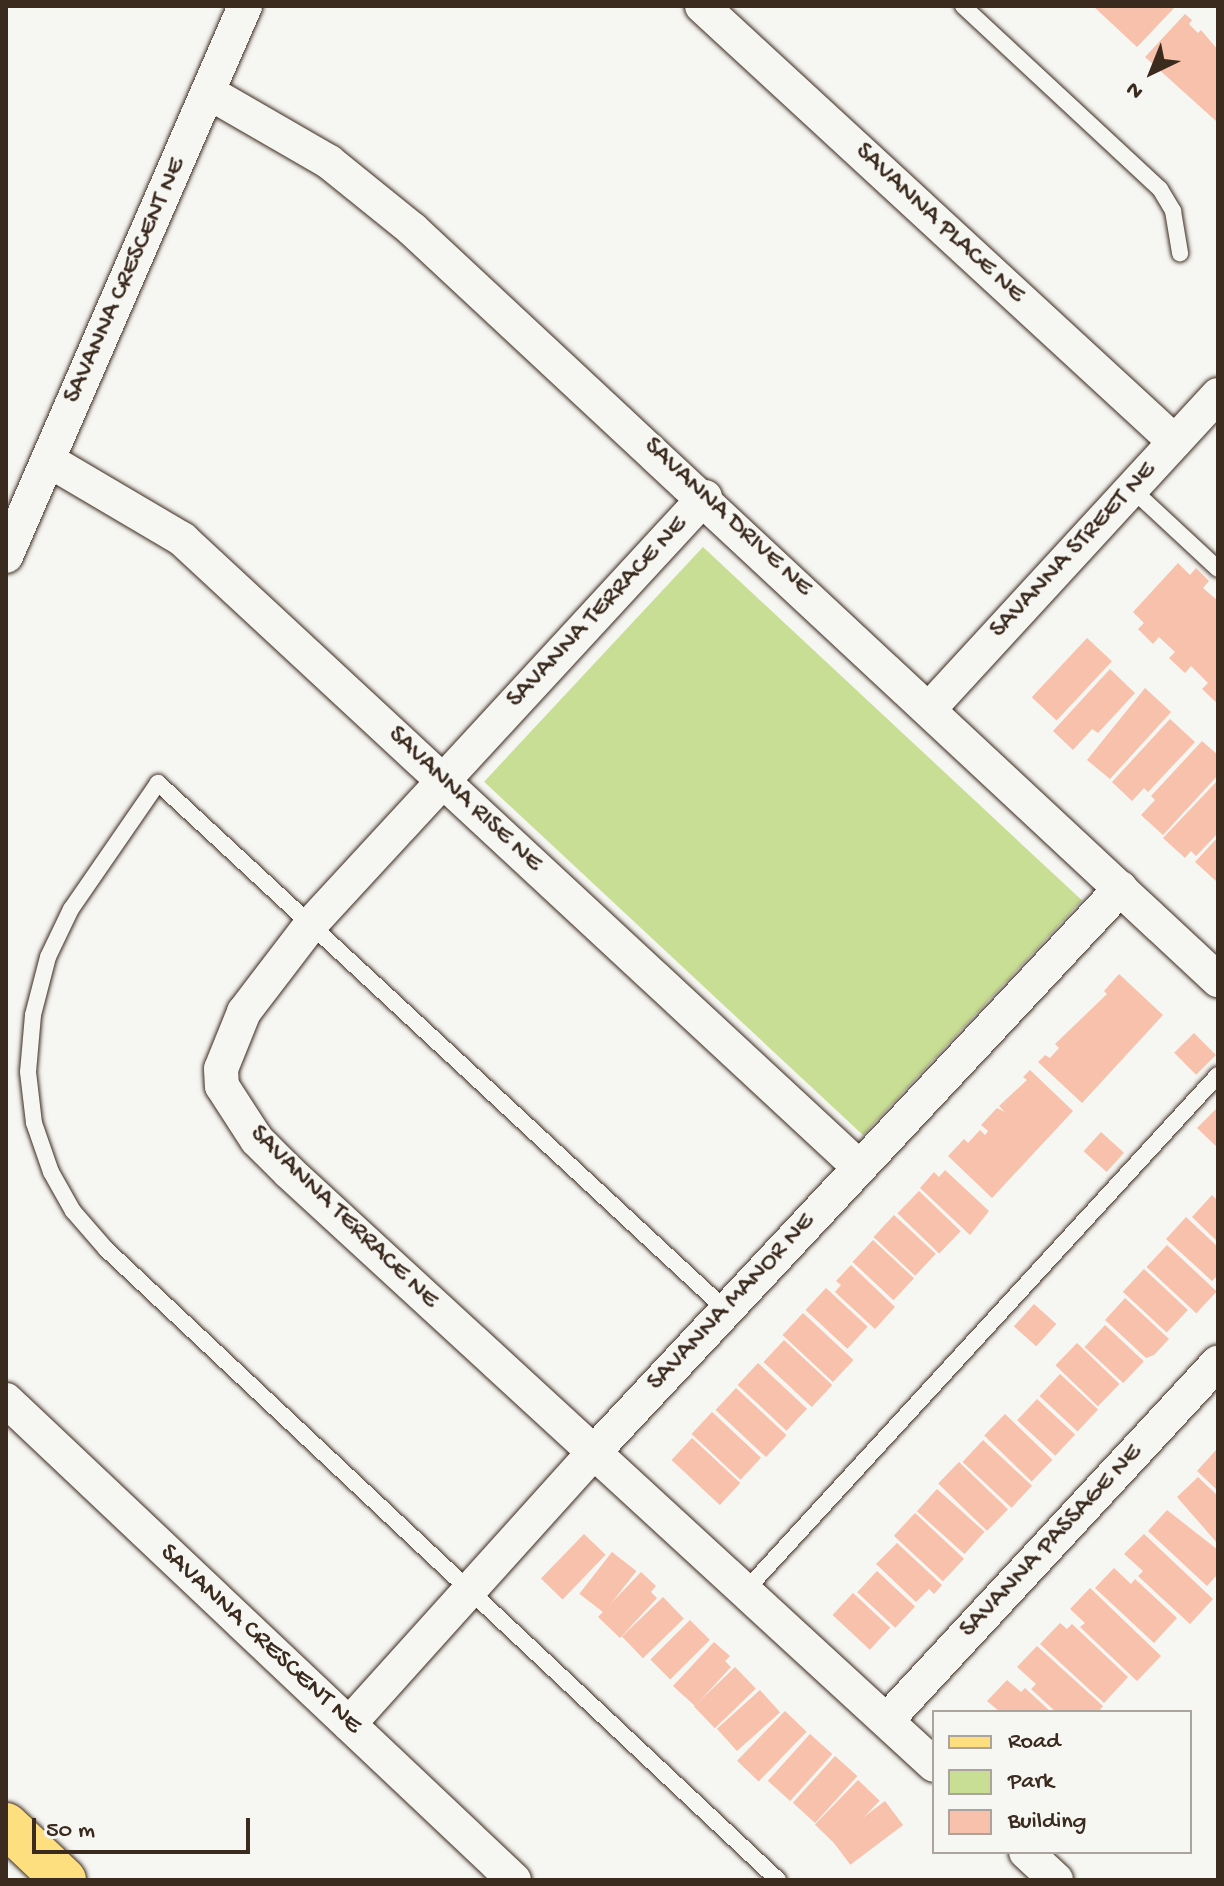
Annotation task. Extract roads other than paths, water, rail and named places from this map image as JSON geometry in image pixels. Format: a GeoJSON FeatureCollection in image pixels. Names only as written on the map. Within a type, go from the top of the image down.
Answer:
{"type":"FeatureCollection","features":[{"type":"Feature","properties":{"kind":"main road"},"geometry":{"type":"LineString","coordinates":[[6,1825],[64,1880]]}},
{"type":"Feature","properties":{"kind":"street","name":"SAVANNA CRESCENT NE"},"geometry":{"type":"LineString","coordinates":[[6,556],[245,6]]}},
{"type":"Feature","properties":{"kind":"street","name":"SAVANNA PLACE NE"},"geometry":{"type":"LineString","coordinates":[[702,6],[1175,442]]}},
{"type":"Feature","properties":{"kind":"street","name":"SAVANNA DRIVE NE"},"geometry":{"type":"LineString","coordinates":[[208,92],[329,162],[412,229],[931,707],[1218,980]]}},
{"type":"Feature","properties":{"kind":"street","name":"SAVANNA STREET NE"},"geometry":{"type":"LineString","coordinates":[[931,707],[1218,395]]}},
{"type":"Feature","properties":{"kind":"street","name":"SAVANNA RISE NE"},"geometry":{"type":"LineString","coordinates":[[48,460],[182,539],[859,1167]]}},
{"type":"Feature","properties":{"kind":"street","name":"SAVANNA TERRACE NE"},"geometry":{"type":"LineString","coordinates":[[705,497],[312,923],[244,1012],[221,1069],[222,1086],[257,1140],[289,1172],[932,1763]]}},
{"type":"Feature","properties":{"kind":"street","name":"SAVANNA MANOR NE"},"geometry":{"type":"LineString","coordinates":[[349,1724],[593,1453],[1121,888]]}},
{"type":"Feature","properties":{"kind":"street","name":"SAVANNA PASSAGE NE"},"geometry":{"type":"LineString","coordinates":[[887,1720],[1218,1363]]}},
{"type":"Feature","properties":{"kind":"street","name":"SAVANNA CRESCENT NE"},"geometry":{"type":"LineString","coordinates":[[6,1400],[514,1880]]}},
{"type":"Feature","properties":{"kind":"street"},"geometry":{"type":"LineString","coordinates":[[1028,1854],[1056,1880]]}},
{"type":"Feature","properties":{"kind":"lane"},"geometry":{"type":"LineString","coordinates":[[963,6],[1160,189],[1173,211],[1180,253]]}},
{"type":"Feature","properties":{"kind":"lane"},"geometry":{"type":"LineString","coordinates":[[1132,489],[1218,569]]}},
{"type":"Feature","properties":{"kind":"lane"},"geometry":{"type":"LineString","coordinates":[[726,1310],[158,783],[106,853],[48,957],[32,1029],[28,1072],[34,1123],[51,1172],[73,1211],[106,1249],[778,1880]]}},
{"type":"Feature","properties":{"kind":"lane"},"geometry":{"type":"LineString","coordinates":[[745,1591],[1218,1075]]}}]}
